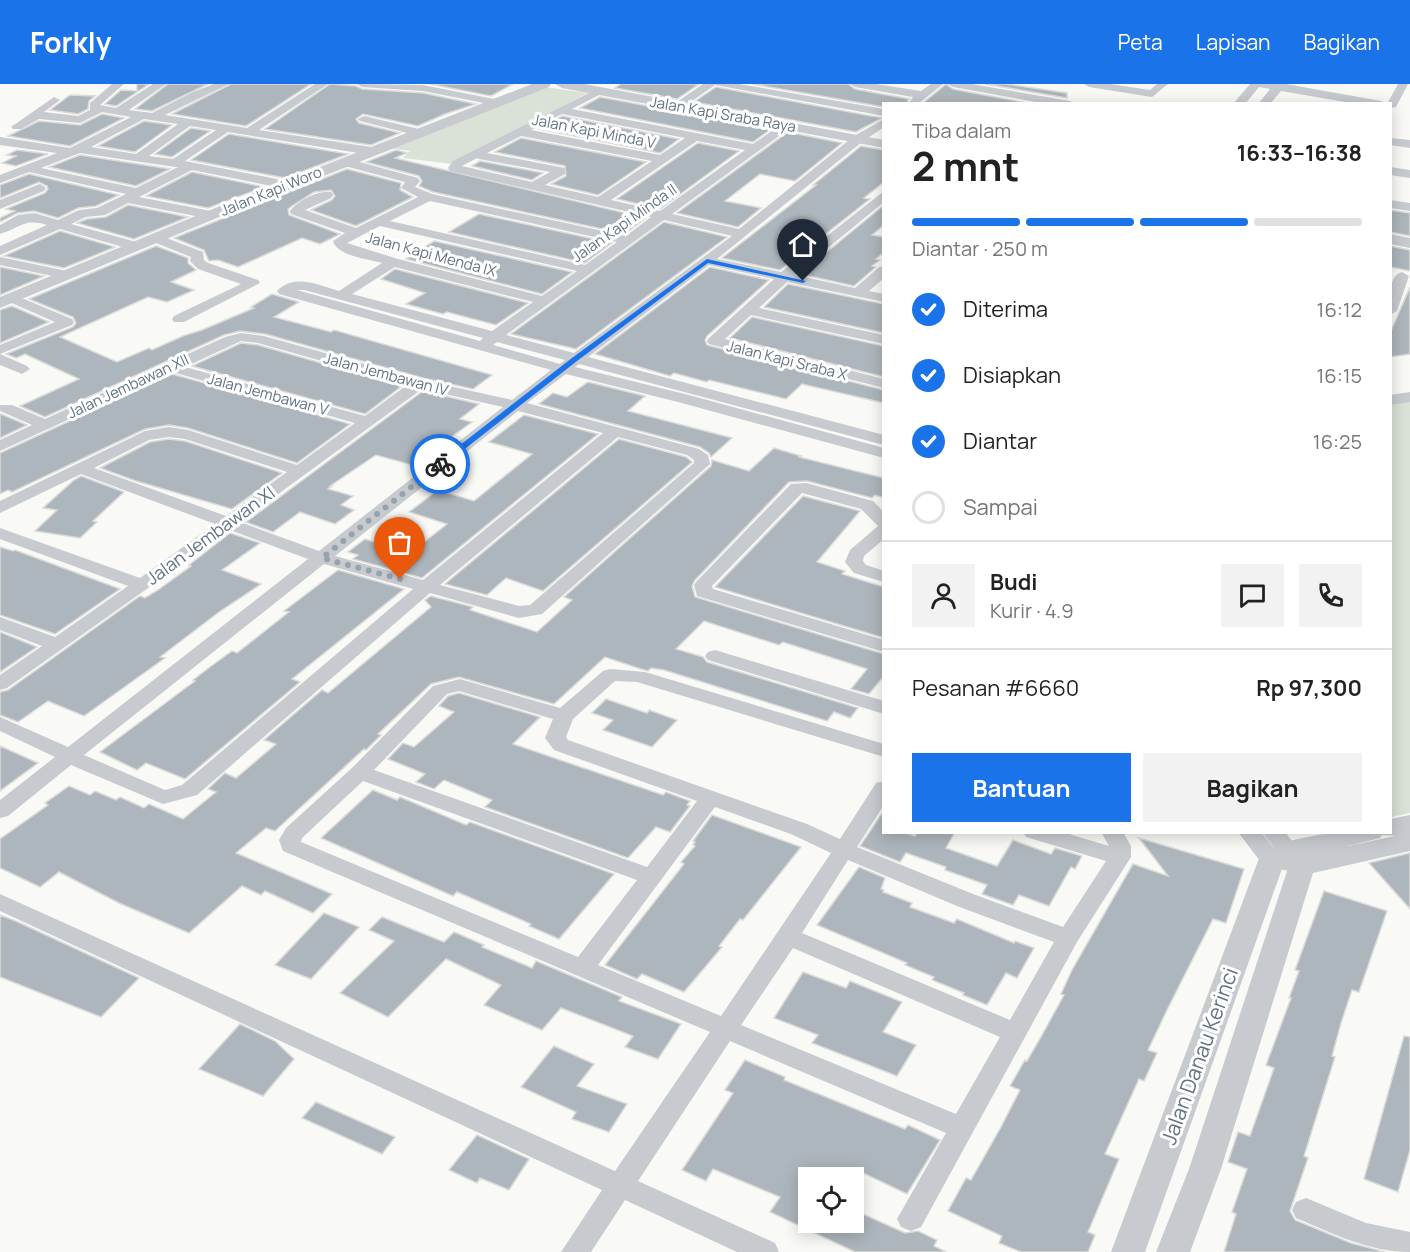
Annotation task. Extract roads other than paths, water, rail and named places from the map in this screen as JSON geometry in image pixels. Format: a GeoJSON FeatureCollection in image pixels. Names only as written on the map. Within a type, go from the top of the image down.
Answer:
{"type":"FeatureCollection","features":[{"type":"Feature","properties":{"kind":"street"},"geometry":{"type":"LineString","coordinates":[[97,111],[94,105],[119,84]]}},
{"type":"Feature","properties":{"kind":"street"},"geometry":{"type":"LineString","coordinates":[[116,113],[161,84]]}},
{"type":"Feature","properties":{"kind":"street"},"geometry":{"type":"LineString","coordinates":[[0,179],[76,150],[196,94],[224,84]]}},
{"type":"Feature","properties":{"kind":"street"},"geometry":{"type":"LineString","coordinates":[[250,131],[323,84]]}},
{"type":"Feature","properties":{"kind":"street"},"geometry":{"type":"LineString","coordinates":[[362,84],[447,92],[494,102]]}},
{"type":"Feature","properties":{"kind":"street"},"geometry":{"type":"LineString","coordinates":[[447,92],[464,84]]}},
{"type":"Feature","properties":{"kind":"street","name":"Jalan Kapi Woro"},"geometry":{"type":"LineString","coordinates":[[6,300],[211,215],[544,84]]}},
{"type":"Feature","properties":{"kind":"street","name":"Jalan Kapi Sraba Raya"},"geometry":{"type":"LineString","coordinates":[[562,84],[882,144]]}},
{"type":"Feature","properties":{"kind":"street"},"geometry":{"type":"LineString","coordinates":[[678,106],[710,84]]}},
{"type":"Feature","properties":{"kind":"street"},"geometry":{"type":"LineString","coordinates":[[720,84],[882,113]]}},
{"type":"Feature","properties":{"kind":"street"},"geometry":{"type":"LineString","coordinates":[[833,103],[853,84],[924,94]]}},
{"type":"Feature","properties":{"kind":"street"},"geometry":{"type":"LineString","coordinates":[[914,102],[938,84]]}},
{"type":"Feature","properties":{"kind":"street"},"geometry":{"type":"LineString","coordinates":[[953,84],[1056,102]]}},
{"type":"Feature","properties":{"kind":"street"},"geometry":{"type":"LineString","coordinates":[[1089,84],[1148,98],[1163,84]]}},
{"type":"Feature","properties":{"kind":"street"},"geometry":{"type":"LineString","coordinates":[[1240,102],[1258,84],[1366,97],[1382,102]]}},
{"type":"Feature","properties":{"kind":"street"},"geometry":{"type":"LineString","coordinates":[[1392,103],[1403,84]]}},
{"type":"Feature","properties":{"kind":"street"},"geometry":{"type":"LineString","coordinates":[[1265,102],[1280,86]]}},
{"type":"Feature","properties":{"kind":"street"},"geometry":{"type":"LineString","coordinates":[[599,91],[479,155],[457,164],[454,168],[742,234]]}},
{"type":"Feature","properties":{"kind":"street"},"geometry":{"type":"LineString","coordinates":[[988,102],[999,93]]}},
{"type":"Feature","properties":{"kind":"street"},"geometry":{"type":"LineString","coordinates":[[37,116],[34,114],[54,100]]}},
{"type":"Feature","properties":{"kind":"street"},"geometry":{"type":"LineString","coordinates":[[76,109],[250,131],[371,151]]}},
{"type":"Feature","properties":{"kind":"street"},"geometry":{"type":"LineString","coordinates":[[17,127],[37,116],[80,120],[97,111]]}},
{"type":"Feature","properties":{"kind":"street"},"geometry":{"type":"LineString","coordinates":[[562,111],[754,148]]}},
{"type":"Feature","properties":{"kind":"street"},"geometry":{"type":"LineString","coordinates":[[364,119],[419,132]]}},
{"type":"Feature","properties":{"kind":"street"},"geometry":{"type":"LineString","coordinates":[[139,157],[188,123]]}},
{"type":"Feature","properties":{"kind":"street"},"geometry":{"type":"LineString","coordinates":[[0,812],[69,755],[515,405],[707,261],[858,139],[882,123]]}},
{"type":"Feature","properties":{"kind":"street","name":"Jalan Kapi Minda II"},"geometry":{"type":"LineString","coordinates":[[481,347],[786,126]]}},
{"type":"Feature","properties":{"kind":"street"},"geometry":{"type":"LineString","coordinates":[[175,163],[227,129]]}},
{"type":"Feature","properties":{"kind":"street","name":"Jalan Kapi Minda V"},"geometry":{"type":"LineString","coordinates":[[521,132],[661,159]]}},
{"type":"Feature","properties":{"kind":"street"},"geometry":{"type":"LineString","coordinates":[[1392,136],[1410,139]]}},
{"type":"Feature","properties":{"kind":"street"},"geometry":{"type":"LineString","coordinates":[[600,202],[693,138]]}},
{"type":"Feature","properties":{"kind":"street"},"geometry":{"type":"LineString","coordinates":[[0,141],[139,157],[287,185]]}},
{"type":"Feature","properties":{"kind":"street"},"geometry":{"type":"LineString","coordinates":[[1392,141],[1410,144]]}},
{"type":"Feature","properties":{"kind":"street"},"geometry":{"type":"LineString","coordinates":[[479,155],[561,171],[533,187]]}},
{"type":"Feature","properties":{"kind":"street"},"geometry":{"type":"LineString","coordinates":[[345,162],[414,181],[406,188],[428,197],[628,240]]}},
{"type":"Feature","properties":{"kind":"street"},"geometry":{"type":"LineString","coordinates":[[492,178],[517,162]]}},
{"type":"Feature","properties":{"kind":"street"},"geometry":{"type":"LineString","coordinates":[[0,251],[84,213],[97,214],[190,166]]}},
{"type":"Feature","properties":{"kind":"street"},"geometry":{"type":"LineString","coordinates":[[31,169],[80,182],[96,183],[134,196],[211,215]]}},
{"type":"Feature","properties":{"kind":"street"},"geometry":{"type":"LineString","coordinates":[[1392,172],[1410,174]]}},
{"type":"Feature","properties":{"kind":"street"},"geometry":{"type":"LineString","coordinates":[[65,189],[80,182]]}},
{"type":"Feature","properties":{"kind":"street"},"geometry":{"type":"LineString","coordinates":[[0,205],[40,188]]}},
{"type":"Feature","properties":{"kind":"street"},"geometry":{"type":"LineString","coordinates":[[327,195],[303,205],[296,212],[357,233]]}},
{"type":"Feature","properties":{"kind":"street","name":"Jalan Kapi Menda IX"},"geometry":{"type":"LineString","coordinates":[[428,197],[340,241],[340,244],[347,249],[393,262],[543,300]]}},
{"type":"Feature","properties":{"kind":"street","name":"Jalan Kapi Sraba X"},"geometry":{"type":"LineString","coordinates":[[882,197],[784,277],[714,341],[882,383]]}},
{"type":"Feature","properties":{"kind":"street"},"geometry":{"type":"LineString","coordinates":[[1392,204],[1410,207]]}},
{"type":"Feature","properties":{"kind":"street"},"geometry":{"type":"LineString","coordinates":[[0,230],[29,216],[61,223],[135,246]]}},
{"type":"Feature","properties":{"kind":"street"},"geometry":{"type":"LineString","coordinates":[[378,222],[587,269]]}},
{"type":"Feature","properties":{"kind":"street"},"geometry":{"type":"LineString","coordinates":[[156,238],[195,253],[198,255],[197,261],[203,266],[269,288],[481,347],[569,364],[882,440]]}},
{"type":"Feature","properties":{"kind":"street"},"geometry":{"type":"LineString","coordinates":[[1392,239],[1410,243]]}},
{"type":"Feature","properties":{"kind":"street"},"geometry":{"type":"LineString","coordinates":[[0,261],[68,274]]}},
{"type":"Feature","properties":{"kind":"street"},"geometry":{"type":"LineString","coordinates":[[707,261],[882,298]]}},
{"type":"Feature","properties":{"kind":"street"},"geometry":{"type":"LineString","coordinates":[[340,296],[393,262]]}},
{"type":"Feature","properties":{"kind":"street"},"geometry":{"type":"LineString","coordinates":[[859,292],[882,272]]}},
{"type":"Feature","properties":{"kind":"street"},"geometry":{"type":"LineString","coordinates":[[1392,305],[1401,276]]}},
{"type":"Feature","properties":{"kind":"street"},"geometry":{"type":"LineString","coordinates":[[179,319],[269,288],[285,290],[300,285],[493,337],[569,364]]}},
{"type":"Feature","properties":{"kind":"street"},"geometry":{"type":"LineString","coordinates":[[0,350],[74,324],[6,300]]}},
{"type":"Feature","properties":{"kind":"street"},"geometry":{"type":"LineString","coordinates":[[749,310],[882,340]]}},
{"type":"Feature","properties":{"kind":"street","name":"Jalan Jembawan XII"},"geometry":{"type":"LineString","coordinates":[[0,446],[230,340],[241,337],[259,339]]}},
{"type":"Feature","properties":{"kind":"street","name":"Jalan Jembawan IV"},"geometry":{"type":"LineString","coordinates":[[259,339],[419,384],[515,405],[693,452],[702,458],[702,464],[535,610],[519,612],[425,588]]}},
{"type":"Feature","properties":{"kind":"street"},"geometry":{"type":"LineString","coordinates":[[0,359],[22,369]]}},
{"type":"Feature","properties":{"kind":"street","name":"Jalan Jembawan V"},"geometry":{"type":"LineString","coordinates":[[169,367],[367,421]]}},
{"type":"Feature","properties":{"kind":"street","name":"Jalan Jembawan XI"},"geometry":{"type":"LineString","coordinates":[[0,684],[142,585],[297,470],[419,384]]}},
{"type":"Feature","properties":{"kind":"street"},"geometry":{"type":"LineString","coordinates":[[1392,392],[1410,389]]}},
{"type":"Feature","properties":{"kind":"street"},"geometry":{"type":"LineString","coordinates":[[689,393],[882,452]]}},
{"type":"Feature","properties":{"kind":"street"},"geometry":{"type":"LineString","coordinates":[[1392,400],[1410,397]]}},
{"type":"Feature","properties":{"kind":"street"},"geometry":{"type":"LineString","coordinates":[[6,408],[44,425]]}},
{"type":"Feature","properties":{"kind":"street"},"geometry":{"type":"LineString","coordinates":[[0,508],[145,436],[169,432],[188,435],[297,470]]}},
{"type":"Feature","properties":{"kind":"street"},"geometry":{"type":"LineString","coordinates":[[0,723],[163,797],[189,790],[425,588],[614,432]]}},
{"type":"Feature","properties":{"kind":"street"},"geometry":{"type":"LineString","coordinates":[[80,468],[322,558],[425,588]]}},
{"type":"Feature","properties":{"kind":"street"},"geometry":{"type":"LineString","coordinates":[[882,521],[867,505],[806,488],[797,488],[702,585],[704,592],[882,645]]}},
{"type":"Feature","properties":{"kind":"street"},"geometry":{"type":"LineString","coordinates":[[882,532],[856,554],[854,562],[860,569],[882,576]]}},
{"type":"Feature","properties":{"kind":"street"},"geometry":{"type":"LineString","coordinates":[[0,533],[142,585]]}},
{"type":"Feature","properties":{"kind":"street"},"geometry":{"type":"LineString","coordinates":[[0,623],[55,644]]}},
{"type":"Feature","properties":{"kind":"street"},"geometry":{"type":"LineString","coordinates":[[715,656],[882,707]]}},
{"type":"Feature","properties":{"kind":"street"},"geometry":{"type":"LineString","coordinates":[[882,750],[638,676],[622,674],[610,675],[564,716],[555,738],[561,745],[799,829],[842,849],[1068,938]]}},
{"type":"Feature","properties":{"kind":"street"},"geometry":{"type":"LineString","coordinates":[[564,716],[460,685],[440,690],[360,772],[294,833],[290,840],[291,846],[584,967],[724,1029],[962,1128]]}},
{"type":"Feature","properties":{"kind":"street"},"geometry":{"type":"LineString","coordinates":[[360,772],[651,878]]}},
{"type":"Feature","properties":{"kind":"street"},"geometry":{"type":"LineString","coordinates":[[575,1252],[788,936],[842,849],[882,791]]}},
{"type":"Feature","properties":{"kind":"street"},"geometry":{"type":"LineString","coordinates":[[584,967],[711,798]]}},
{"type":"Feature","properties":{"kind":"street"},"geometry":{"type":"LineString","coordinates":[[1392,828],[1410,824]]}},
{"type":"Feature","properties":{"kind":"street"},"geometry":{"type":"LineString","coordinates":[[1041,834],[1120,857]]}},
{"type":"Feature","properties":{"kind":"street"},"geometry":{"type":"LineString","coordinates":[[911,1220],[1068,938],[1120,857],[1120,846],[1113,834]]}},
{"type":"Feature","properties":{"kind":"street"},"geometry":{"type":"LineString","coordinates":[[1252,834],[1283,852],[1410,842]]}},
{"type":"Feature","properties":{"kind":"street"},"geometry":{"type":"LineString","coordinates":[[1283,852],[1361,834]]}},
{"type":"Feature","properties":{"kind":"street","name":"Jalan Danau Kerinci"},"geometry":{"type":"LineString","coordinates":[[1128,1252],[1283,852]]}},
{"type":"Feature","properties":{"kind":"street","name":"Jalan Danau Kerinci"},"geometry":{"type":"LineString","coordinates":[[1173,1252],[1205,1169],[1283,852]]}},
{"type":"Feature","properties":{"kind":"street"},"geometry":{"type":"LineString","coordinates":[[0,902],[765,1252]]}},
{"type":"Feature","properties":{"kind":"street"},"geometry":{"type":"LineString","coordinates":[[788,936],[1015,1033]]}},
{"type":"Feature","properties":{"kind":"street"},"geometry":{"type":"LineString","coordinates":[[1306,1210],[1363,1234],[1410,1244]]}}]}
